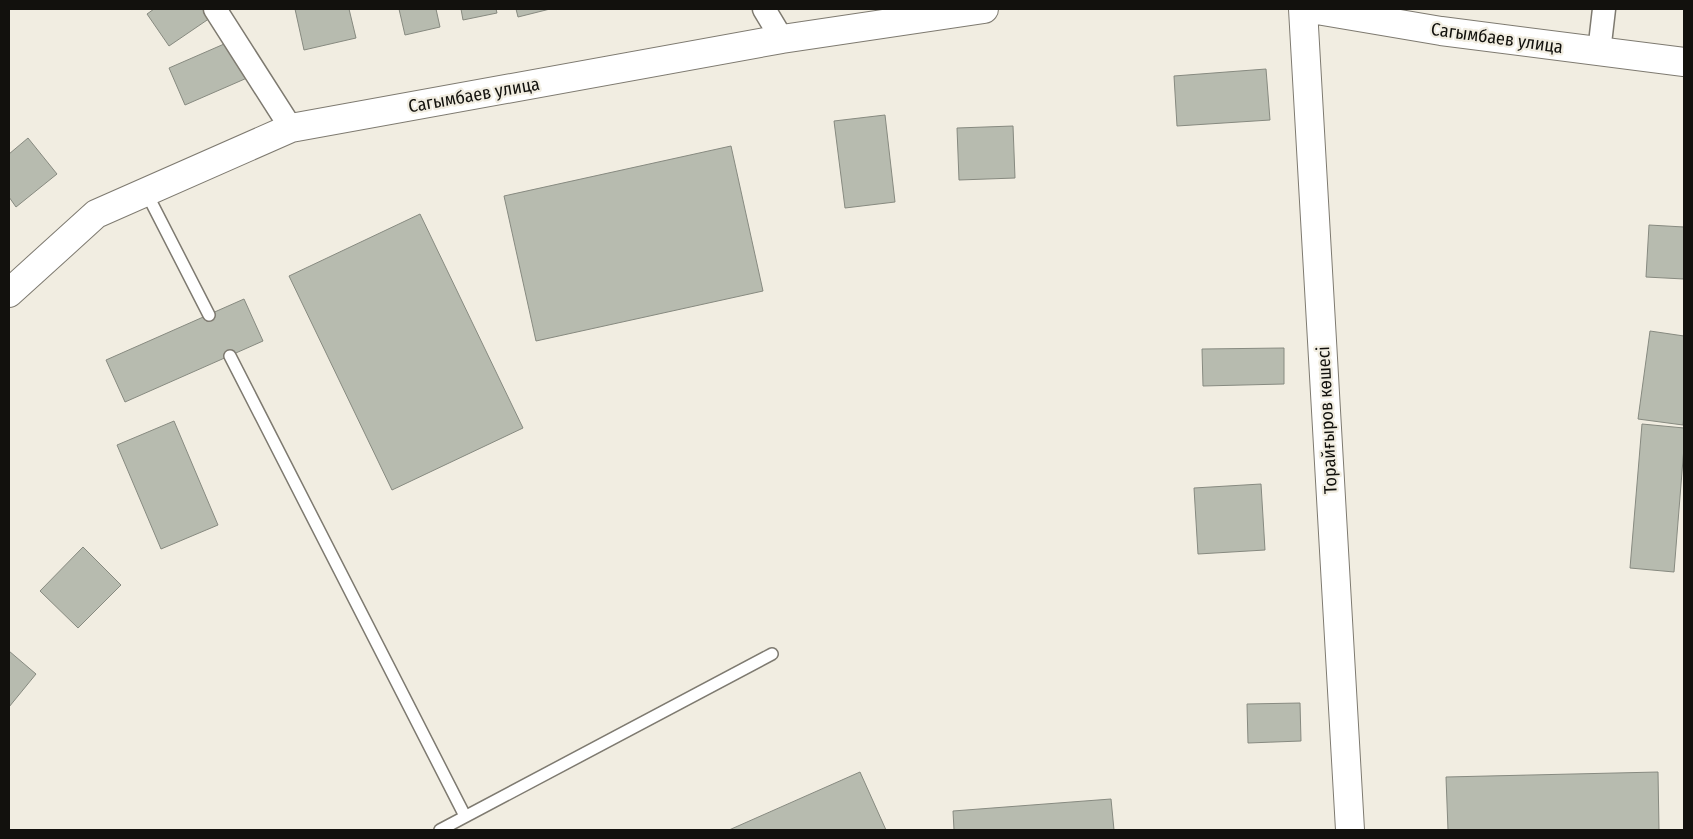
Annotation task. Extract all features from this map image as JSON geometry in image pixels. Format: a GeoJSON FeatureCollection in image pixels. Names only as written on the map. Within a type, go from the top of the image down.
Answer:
{"type":"FeatureCollection","features":[{"type":"Feature","properties":{"kind":"street"},"geometry":{"type":"LineString","coordinates":[[215,9],[291,128]]}},
{"type":"Feature","properties":{"kind":"street"},"geometry":{"type":"LineString","coordinates":[[764,9],[782,39]]}},
{"type":"Feature","properties":{"kind":"street","name":"Сагымбаев улица"},"geometry":{"type":"LineString","coordinates":[[9,293],[96,214],[291,128],[782,39],[984,9]]}},
{"type":"Feature","properties":{"kind":"street","name":"Торайғыров көшесі"},"geometry":{"type":"LineString","coordinates":[[1303,9],[1350,830]]}},
{"type":"Feature","properties":{"kind":"street","name":"Сагымбаев улица"},"geometry":{"type":"LineString","coordinates":[[1311,9],[1440,31],[1684,62]]}},
{"type":"Feature","properties":{"kind":"street"},"geometry":{"type":"LineString","coordinates":[[1599,52],[1604,9]]}},
{"type":"Feature","properties":{"kind":"lane"},"geometry":{"type":"LineString","coordinates":[[146,192],[209,315]]}},
{"type":"Feature","properties":{"kind":"lane"},"geometry":{"type":"LineString","coordinates":[[230,356],[466,816]]}},
{"type":"Feature","properties":{"kind":"lane"},"geometry":{"type":"LineString","coordinates":[[440,830],[772,654]]}},
{"type":"Feature","properties":{"kind":"building"},"geometry":{"type":"Polygon","coordinates":[[[154,9],[209,9],[213,16],[169,46],[147,14],[154,9]]]}},
{"type":"Feature","properties":{"kind":"building"},"geometry":{"type":"Polygon","coordinates":[[[295,9],[349,9],[356,38],[304,50],[295,9]]]}},
{"type":"Feature","properties":{"kind":"building"},"geometry":{"type":"Polygon","coordinates":[[[399,9],[436,9],[440,27],[405,35],[399,9]]]}},
{"type":"Feature","properties":{"kind":"building"},"geometry":{"type":"Polygon","coordinates":[[[461,9],[496,9],[497,13],[463,20],[461,9]]]}},
{"type":"Feature","properties":{"kind":"building"},"geometry":{"type":"Polygon","coordinates":[[[516,9],[550,9],[518,17],[516,9]]]}},
{"type":"Feature","properties":{"kind":"building"},"geometry":{"type":"Polygon","coordinates":[[[231,41],[247,78],[185,105],[169,68],[231,41]]]}},
{"type":"Feature","properties":{"kind":"building"},"geometry":{"type":"Polygon","coordinates":[[[1266,69],[1270,120],[1177,126],[1174,76],[1266,69]]]}},
{"type":"Feature","properties":{"kind":"building"},"geometry":{"type":"Polygon","coordinates":[[[885,115],[895,202],[845,208],[834,121],[885,115]]]}},
{"type":"Feature","properties":{"kind":"building"},"geometry":{"type":"Polygon","coordinates":[[[1013,126],[1015,178],[959,180],[957,128],[1013,126]]]}},
{"type":"Feature","properties":{"kind":"building"},"geometry":{"type":"Polygon","coordinates":[[[28,138],[57,174],[16,207],[9,197],[9,154],[28,138]]]}},
{"type":"Feature","properties":{"kind":"building"},"geometry":{"type":"Polygon","coordinates":[[[731,146],[763,291],[536,341],[504,196],[731,146]]]}},
{"type":"Feature","properties":{"kind":"building"},"geometry":{"type":"Polygon","coordinates":[[[420,214],[523,428],[392,490],[289,276],[420,214]]]}},
{"type":"Feature","properties":{"kind":"building"},"geometry":{"type":"Polygon","coordinates":[[[1649,225],[1684,227],[1684,279],[1646,277],[1649,225]]]}},
{"type":"Feature","properties":{"kind":"building"},"geometry":{"type":"Polygon","coordinates":[[[244,299],[263,341],[125,402],[106,360],[244,299]]]}},
{"type":"Feature","properties":{"kind":"building"},"geometry":{"type":"Polygon","coordinates":[[[1650,331],[1684,336],[1683,425],[1638,419],[1650,331]]]}},
{"type":"Feature","properties":{"kind":"building"},"geometry":{"type":"Polygon","coordinates":[[[1284,348],[1284,384],[1203,386],[1202,349],[1284,348]]]}},
{"type":"Feature","properties":{"kind":"building"},"geometry":{"type":"Polygon","coordinates":[[[174,421],[218,525],[161,549],[117,445],[174,421]]]}},
{"type":"Feature","properties":{"kind":"building"},"geometry":{"type":"Polygon","coordinates":[[[1642,424],[1684,428],[1674,572],[1630,568],[1642,424]]]}},
{"type":"Feature","properties":{"kind":"building"},"geometry":{"type":"Polygon","coordinates":[[[1261,484],[1265,550],[1198,554],[1194,488],[1261,484]]]}},
{"type":"Feature","properties":{"kind":"building"},"geometry":{"type":"Polygon","coordinates":[[[83,547],[121,585],[78,628],[40,591],[83,547]]]}},
{"type":"Feature","properties":{"kind":"building"},"geometry":{"type":"Polygon","coordinates":[[[9,651],[36,674],[9,707],[9,651]]]}},
{"type":"Feature","properties":{"kind":"building"},"geometry":{"type":"Polygon","coordinates":[[[1300,703],[1301,741],[1248,743],[1247,704],[1300,703]]]}},
{"type":"Feature","properties":{"kind":"building"},"geometry":{"type":"Polygon","coordinates":[[[860,772],[886,830],[729,830],[860,772]]]}},
{"type":"Feature","properties":{"kind":"building"},"geometry":{"type":"Polygon","coordinates":[[[1658,772],[1659,830],[1448,830],[1446,777],[1658,772]]]}},
{"type":"Feature","properties":{"kind":"building"},"geometry":{"type":"Polygon","coordinates":[[[1111,799],[1114,830],[954,830],[953,811],[1111,799]]]}}]}
